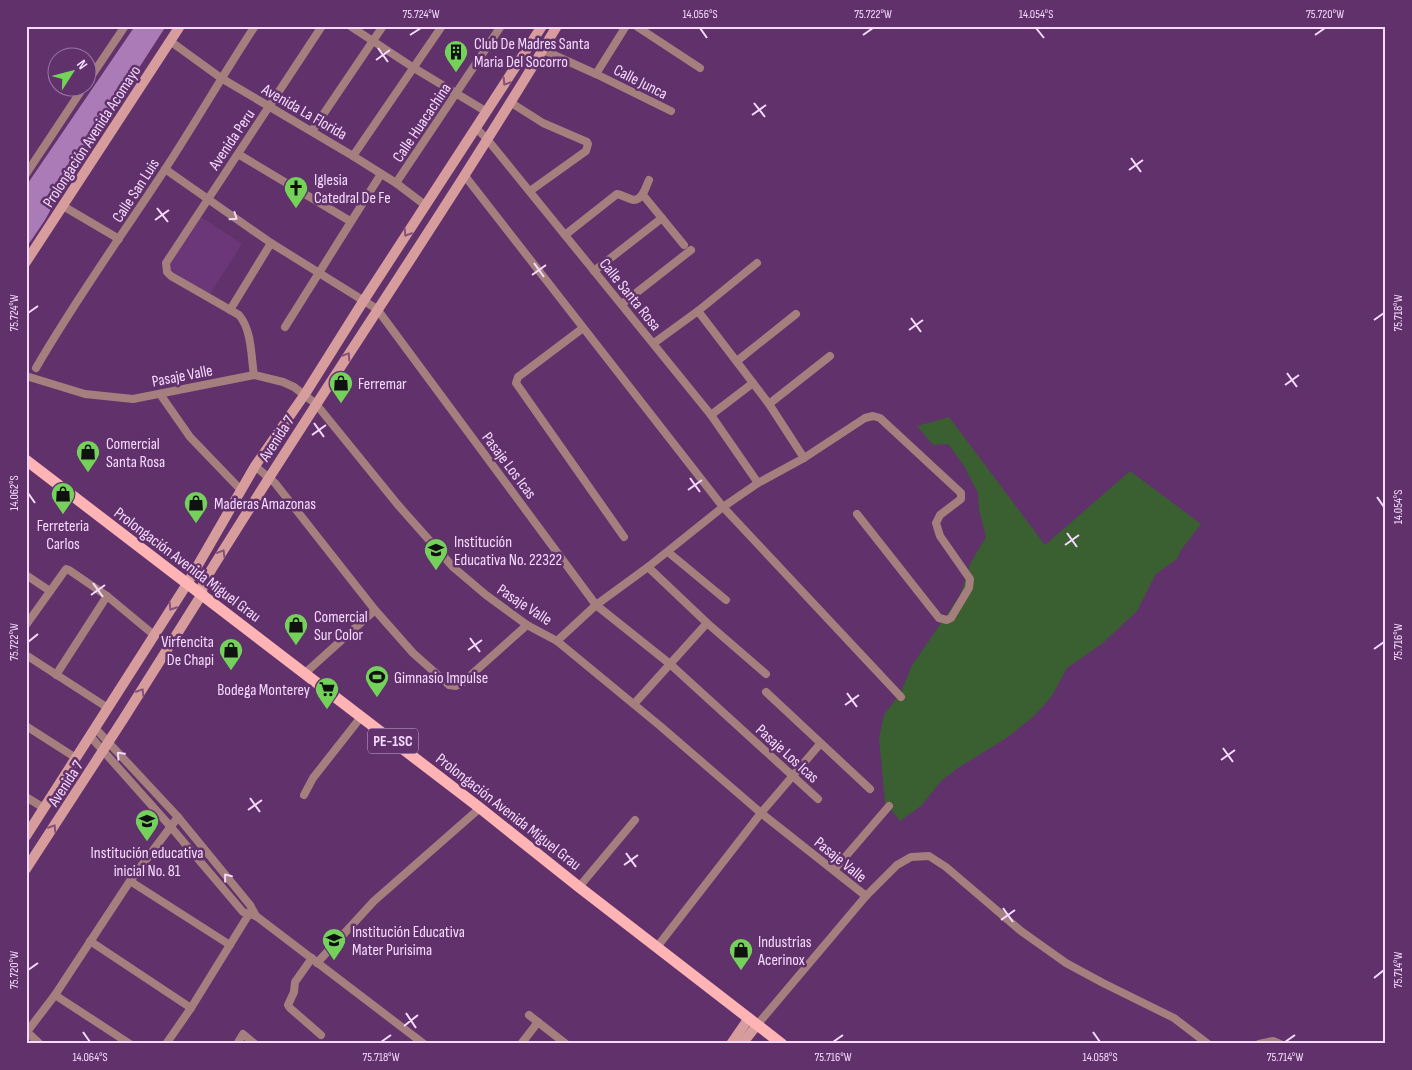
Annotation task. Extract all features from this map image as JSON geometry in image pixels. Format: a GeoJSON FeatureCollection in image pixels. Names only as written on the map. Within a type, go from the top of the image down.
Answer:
{"type":"FeatureCollection","features":[{"type":"Feature","properties":{"kind":"main road","name":"Prolongación Avenida Miguel Grau"},"geometry":{"type":"LineString","coordinates":[[26,460],[480,808],[753,1022]]}},
{"type":"Feature","properties":{"kind":"main road","name":"PE-1SC"},"geometry":{"type":"LineString","coordinates":[[753,1022],[782,1044]]}},
{"type":"Feature","properties":{"kind":"street"},"geometry":{"type":"LineString","coordinates":[[98,66],[124,26]]}},
{"type":"Feature","properties":{"kind":"street","name":"Prolongación Avenida Acomayo"},"geometry":{"type":"LineString","coordinates":[[26,262],[180,26]]}},
{"type":"Feature","properties":{"kind":"street","name":"Calle San Luis"},"geometry":{"type":"LineString","coordinates":[[36,368],[255,26]]}},
{"type":"Feature","properties":{"kind":"street","name":"Avenida Peru"},"geometry":{"type":"LineString","coordinates":[[230,310],[171,276],[166,267],[168,259],[322,26]]}},
{"type":"Feature","properties":{"kind":"street"},"geometry":{"type":"LineString","coordinates":[[350,26],[414,68],[487,112]]}},
{"type":"Feature","properties":{"kind":"street"},"geometry":{"type":"LineString","coordinates":[[312,131],[383,26]]}},
{"type":"Feature","properties":{"kind":"street"},"geometry":{"type":"LineString","coordinates":[[353,156],[442,26]]}},
{"type":"Feature","properties":{"kind":"street","name":"Calle Huacachina"},"geometry":{"type":"LineString","coordinates":[[396,183],[501,26]]}},
{"type":"Feature","properties":{"kind":"street","name":"Avenida 7"},"geometry":{"type":"LineString","coordinates":[[26,836],[187,584],[255,466],[305,394],[542,26]]}},
{"type":"Feature","properties":{"kind":"street","name":"Avenida 7"},"geometry":{"type":"LineString","coordinates":[[26,869],[202,594],[203,584],[269,477],[465,176],[557,26]]}},
{"type":"Feature","properties":{"kind":"street"},"geometry":{"type":"LineString","coordinates":[[596,74],[626,26]]}},
{"type":"Feature","properties":{"kind":"street"},"geometry":{"type":"LineString","coordinates":[[636,26],[700,68]]}},
{"type":"Feature","properties":{"kind":"street","name":"Avenida La Florida"},"geometry":{"type":"LineString","coordinates":[[170,41],[221,78],[353,156],[396,183],[425,205]]}},
{"type":"Feature","properties":{"kind":"street","name":"Calle Junca"},"geometry":{"type":"LineString","coordinates":[[543,50],[671,111]]}},
{"type":"Feature","properties":{"kind":"street"},"geometry":{"type":"LineString","coordinates":[[26,174],[76,98]]}},
{"type":"Feature","properties":{"kind":"street"},"geometry":{"type":"LineString","coordinates":[[510,102],[543,123],[588,144],[586,151],[530,191]]}},
{"type":"Feature","properties":{"kind":"street","name":"Calle Santa Rosa"},"geometry":{"type":"LineString","coordinates":[[476,128],[530,191],[712,415],[758,483]]}},
{"type":"Feature","properties":{"kind":"street"},"geometry":{"type":"LineString","coordinates":[[238,154],[350,222]]}},
{"type":"Feature","properties":{"kind":"street","name":"Pasaje Los Icas"},"geometry":{"type":"LineString","coordinates":[[165,169],[271,243],[377,309],[596,605],[670,664],[818,799]]}},
{"type":"Feature","properties":{"kind":"street"},"geometry":{"type":"LineString","coordinates":[[285,327],[381,174]]}},
{"type":"Feature","properties":{"kind":"street"},"geometry":{"type":"LineString","coordinates":[[465,176],[723,507],[901,697]]}},
{"type":"Feature","properties":{"kind":"street"},"geometry":{"type":"LineString","coordinates":[[565,235],[614,196],[623,195],[634,200],[638,198],[643,194],[649,180]]}},
{"type":"Feature","properties":{"kind":"street"},"geometry":{"type":"LineString","coordinates":[[622,304],[688,248],[643,194]]}},
{"type":"Feature","properties":{"kind":"street"},"geometry":{"type":"LineString","coordinates":[[63,206],[119,239]]}},
{"type":"Feature","properties":{"kind":"street"},"geometry":{"type":"LineString","coordinates":[[594,271],[662,218]]}},
{"type":"Feature","properties":{"kind":"street"},"geometry":{"type":"LineString","coordinates":[[254,375],[246,325],[239,315],[230,310],[271,243]]}},
{"type":"Feature","properties":{"kind":"street"},"geometry":{"type":"LineString","coordinates":[[654,343],[757,264]]}},
{"type":"Feature","properties":{"kind":"street"},"geometry":{"type":"LineString","coordinates":[[698,311],[769,404],[804,458]]}},
{"type":"Feature","properties":{"kind":"street"},"geometry":{"type":"LineString","coordinates":[[737,361],[796,314]]}},
{"type":"Feature","properties":{"kind":"street"},"geometry":{"type":"LineString","coordinates":[[582,328],[518,377],[516,383],[624,537]]}},
{"type":"Feature","properties":{"kind":"street"},"geometry":{"type":"LineString","coordinates":[[769,404],[830,356]]}},
{"type":"Feature","properties":{"kind":"street","name":"Pasaje Valle"},"geometry":{"type":"LineString","coordinates":[[26,376],[85,394],[133,399],[254,375],[283,382],[305,394],[316,404],[398,505],[453,567],[486,595],[527,625],[557,641],[761,813],[866,896]]}},
{"type":"Feature","properties":{"kind":"street"},"geometry":{"type":"LineString","coordinates":[[712,415],[753,383]]}},
{"type":"Feature","properties":{"kind":"street"},"geometry":{"type":"LineString","coordinates":[[160,394],[190,437],[241,490]]}},
{"type":"Feature","properties":{"kind":"street"},"geometry":{"type":"LineString","coordinates":[[557,641],[596,605],[668,552],[723,507],[758,483],[804,458],[865,418],[873,416],[880,418],[959,490],[962,496],[961,499],[940,515],[936,523],[940,536],[970,579],[969,588],[951,618],[947,620],[939,618],[857,514]]}},
{"type":"Feature","properties":{"kind":"street"},"geometry":{"type":"LineString","coordinates":[[255,466],[269,477],[375,610],[413,653],[449,685],[453,686],[462,683],[527,625]]}},
{"type":"Feature","properties":{"kind":"street"},"geometry":{"type":"LineString","coordinates":[[668,552],[726,600]]}},
{"type":"Feature","properties":{"kind":"street"},"geometry":{"type":"LineString","coordinates":[[648,567],[707,623],[766,674]]}},
{"type":"Feature","properties":{"kind":"street"},"geometry":{"type":"LineString","coordinates":[[26,625],[66,569],[107,596],[154,636]]}},
{"type":"Feature","properties":{"kind":"street"},"geometry":{"type":"LineString","coordinates":[[26,575],[50,591]]}},
{"type":"Feature","properties":{"kind":"street"},"geometry":{"type":"LineString","coordinates":[[56,675],[107,596]]}},
{"type":"Feature","properties":{"kind":"street"},"geometry":{"type":"LineString","coordinates":[[304,674],[375,610]]}},
{"type":"Feature","properties":{"kind":"street"},"geometry":{"type":"LineString","coordinates":[[634,704],[707,623]]}},
{"type":"Feature","properties":{"kind":"street"},"geometry":{"type":"LineString","coordinates":[[26,655],[108,708]]}},
{"type":"Feature","properties":{"kind":"street"},"geometry":{"type":"LineString","coordinates":[[766,692],[870,789]]}},
{"type":"Feature","properties":{"kind":"street"},"geometry":{"type":"LineString","coordinates":[[304,795],[313,778],[361,717]]}},
{"type":"Feature","properties":{"kind":"street"},"geometry":{"type":"LineString","coordinates":[[26,726],[76,758]]}},
{"type":"Feature","properties":{"kind":"street"},"geometry":{"type":"LineString","coordinates":[[92,732],[178,816],[250,905],[253,915]]}},
{"type":"Feature","properties":{"kind":"street"},"geometry":{"type":"LineString","coordinates":[[657,947],[761,813],[820,744]]}},
{"type":"Feature","properties":{"kind":"street"},"geometry":{"type":"LineString","coordinates":[[106,746],[170,826],[243,912],[253,915],[424,1044]]}},
{"type":"Feature","properties":{"kind":"street"},"geometry":{"type":"LineString","coordinates":[[26,797],[44,808]]}},
{"type":"Feature","properties":{"kind":"street"},"geometry":{"type":"LineString","coordinates":[[834,870],[889,806]]}},
{"type":"Feature","properties":{"kind":"street"},"geometry":{"type":"LineString","coordinates":[[321,1035],[288,1005],[294,992],[295,982],[374,902],[480,808]]}},
{"type":"Feature","properties":{"kind":"street"},"geometry":{"type":"LineString","coordinates":[[40,1044],[27,1032],[55,996],[130,881],[178,816]]}},
{"type":"Feature","properties":{"kind":"street"},"geometry":{"type":"LineString","coordinates":[[579,887],[635,820]]}},
{"type":"Feature","properties":{"kind":"street"},"geometry":{"type":"LineString","coordinates":[[731,1044],[866,896],[897,865],[910,857],[928,856],[946,867],[1022,931],[1066,962],[1103,983],[1174,1018],[1208,1044]]}},
{"type":"Feature","properties":{"kind":"street"},"geometry":{"type":"LineString","coordinates":[[130,881],[230,945]]}},
{"type":"Feature","properties":{"kind":"street"},"geometry":{"type":"LineString","coordinates":[[166,1044],[230,945],[253,915]]}},
{"type":"Feature","properties":{"kind":"street"},"geometry":{"type":"LineString","coordinates":[[90,941],[191,1008]]}},
{"type":"Feature","properties":{"kind":"street"},"geometry":{"type":"LineString","coordinates":[[55,996],[130,1044]]}},
{"type":"Feature","properties":{"kind":"street"},"geometry":{"type":"LineString","coordinates":[[530,1015],[566,1044]]}},
{"type":"Feature","properties":{"kind":"street"},"geometry":{"type":"LineString","coordinates":[[521,1044],[538,1022]]}},
{"type":"Feature","properties":{"kind":"street"},"geometry":{"type":"LineString","coordinates":[[742,1044],[753,1022]]}},
{"type":"Feature","properties":{"kind":"street"},"geometry":{"type":"LineString","coordinates":[[236,1044],[243,1034],[255,1044]]}},
{"type":"Feature","properties":{"kind":"street"},"geometry":{"type":"LineString","coordinates":[[1259,1044],[1273,1041],[1280,1044]]}},
{"type":"Feature","properties":{"kind":"shaded area"},"geometry":{"type":"Polygon","coordinates":[[[135,26],[166,26],[71,173],[45,220],[26,248],[26,186],[86,98],[98,98],[98,80],[135,26]]]}},
{"type":"Feature","properties":{"kind":"shaded area"},"geometry":{"type":"Polygon","coordinates":[[[201,217],[242,244],[209,295],[168,268],[201,217]]]}},
{"type":"Feature","properties":{"kind":"green space"},"geometry":{"type":"Polygon","coordinates":[[[949,417],[1045,545],[1130,471],[1201,524],[1181,550],[1177,559],[1156,574],[1137,611],[1103,643],[1067,668],[1052,696],[1033,717],[1008,737],[958,768],[941,781],[921,806],[900,821],[885,802],[879,738],[884,715],[901,692],[911,667],[960,595],[971,562],[986,537],[979,510],[978,493],[964,466],[948,444],[933,445],[917,426],[949,417]]]}},
{"type":"Feature","properties":{"kind":"place","name":"Club De Madres Santa Maria Del Socorro"},"geometry":{"type":"Point","coordinates":[456,73]}},
{"type":"Feature","properties":{"kind":"place","name":"Iglesia Catedral De Fe"},"geometry":{"type":"Point","coordinates":[296,209]}},
{"type":"Feature","properties":{"kind":"place","name":"Ferremar"},"geometry":{"type":"Point","coordinates":[341,404]}},
{"type":"Feature","properties":{"kind":"place","name":"Comercial Santa Rosa"},"geometry":{"type":"Point","coordinates":[88,473]}},
{"type":"Feature","properties":{"kind":"place","name":"Ferreteria Carlos"},"geometry":{"type":"Point","coordinates":[63,515]}},
{"type":"Feature","properties":{"kind":"place","name":"Maderas Amazonas"},"geometry":{"type":"Point","coordinates":[196,524]}},
{"type":"Feature","properties":{"kind":"place","name":"Institución Educativa No. 22322"},"geometry":{"type":"Point","coordinates":[436,571]}},
{"type":"Feature","properties":{"kind":"place","name":"Comercial Sur Color"},"geometry":{"type":"Point","coordinates":[296,646]}},
{"type":"Feature","properties":{"kind":"place","name":"Virfencita De Chapi"},"geometry":{"type":"Point","coordinates":[231,671]}},
{"type":"Feature","properties":{"kind":"place","name":"Gimnasio Impulse"},"geometry":{"type":"Point","coordinates":[377,698]}},
{"type":"Feature","properties":{"kind":"place","name":"Bodega Monterey"},"geometry":{"type":"Point","coordinates":[327,710]}},
{"type":"Feature","properties":{"kind":"place","name":"Institución educativa inicial No. 81"},"geometry":{"type":"Point","coordinates":[147,842]}},
{"type":"Feature","properties":{"kind":"place","name":"Institución Educativa Mater Purisima"},"geometry":{"type":"Point","coordinates":[334,961]}},
{"type":"Feature","properties":{"kind":"place","name":"Industrias Acerinox"},"geometry":{"type":"Point","coordinates":[741,971]}}]}
